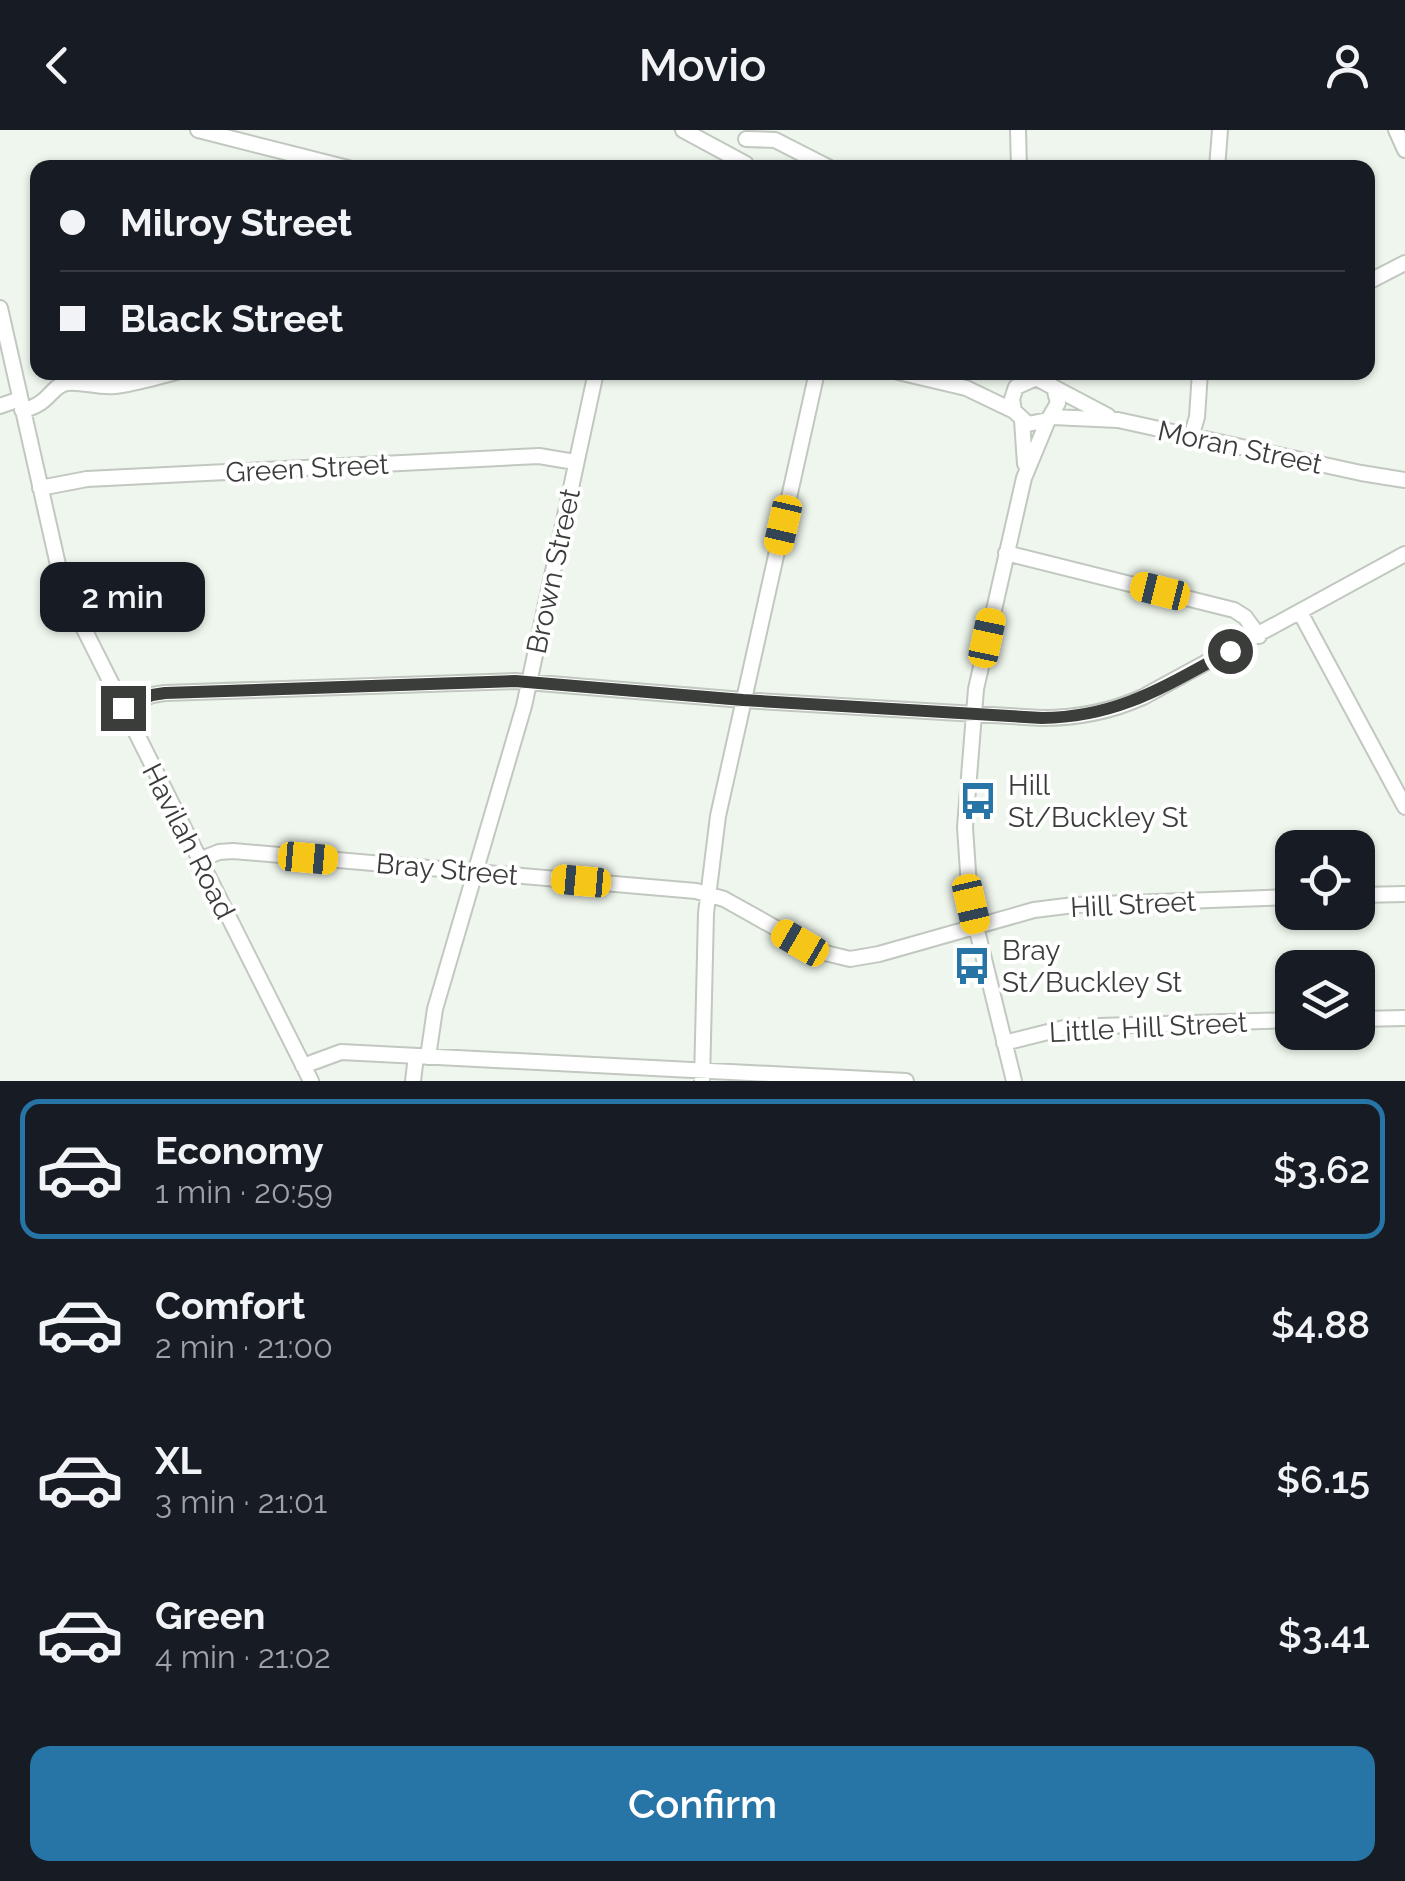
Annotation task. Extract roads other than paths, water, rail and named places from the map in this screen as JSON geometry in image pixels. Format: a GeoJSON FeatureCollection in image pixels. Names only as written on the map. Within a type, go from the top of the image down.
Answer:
{"type":"FeatureCollection","features":[{"type":"Feature","properties":{"kind":"street"},"geometry":{"type":"LineString","coordinates":[[198,130],[316,160]]}},
{"type":"Feature","properties":{"kind":"street"},"geometry":{"type":"LineString","coordinates":[[683,130],[736,160]]}},
{"type":"Feature","properties":{"kind":"street"},"geometry":{"type":"LineString","coordinates":[[1018,130],[1019,160]]}},
{"type":"Feature","properties":{"kind":"street"},"geometry":{"type":"LineString","coordinates":[[1027,130],[1028,160]]}},
{"type":"Feature","properties":{"kind":"street"},"geometry":{"type":"LineString","coordinates":[[1218,160],[1220,130]]}},
{"type":"Feature","properties":{"kind":"street"},"geometry":{"type":"LineString","coordinates":[[1396,130],[1405,150]]}},
{"type":"Feature","properties":{"kind":"street"},"geometry":{"type":"LineString","coordinates":[[746,135],[775,140],[814,160]]}},
{"type":"Feature","properties":{"kind":"street"},"geometry":{"type":"LineString","coordinates":[[1375,278],[1405,263]]}},
{"type":"Feature","properties":{"kind":"street","name":"Havilah Road"},"geometry":{"type":"LineString","coordinates":[[0,308],[63,587],[311,1081]]}},
{"type":"Feature","properties":{"kind":"street"},"geometry":{"type":"LineString","coordinates":[[0,406],[43,404],[62,384],[116,386],[142,380]]}},
{"type":"Feature","properties":{"kind":"street","name":"Brown Street"},"geometry":{"type":"LineString","coordinates":[[413,1081],[530,681],[594,380]]}},
{"type":"Feature","properties":{"kind":"street"},"geometry":{"type":"LineString","coordinates":[[703,1076],[708,893],[718,816],[816,380]]}},
{"type":"Feature","properties":{"kind":"street"},"geometry":{"type":"LineString","coordinates":[[932,380],[966,388],[1035,425],[1050,419]]}},
{"type":"Feature","properties":{"kind":"street"},"geometry":{"type":"LineString","coordinates":[[966,388],[1021,380]]}},
{"type":"Feature","properties":{"kind":"street"},"geometry":{"type":"LineString","coordinates":[[1021,380],[1012,399],[1018,416],[1024,478]]}},
{"type":"Feature","properties":{"kind":"street"},"geometry":{"type":"LineString","coordinates":[[1192,436],[1199,380]]}},
{"type":"Feature","properties":{"kind":"street"},"geometry":{"type":"LineString","coordinates":[[1012,1081],[967,879],[964,827],[973,714],[1024,478],[1058,403],[1050,381]]}},
{"type":"Feature","properties":{"kind":"street","name":"Moran Street"},"geometry":{"type":"LineString","coordinates":[[1050,381],[1118,420]]}},
{"type":"Feature","properties":{"kind":"street","name":"Moran Street"},"geometry":{"type":"LineString","coordinates":[[1050,419],[1118,420],[1405,483]]}},
{"type":"Feature","properties":{"kind":"street","name":"Green Street"},"geometry":{"type":"LineString","coordinates":[[40,488],[86,480],[539,456],[576,462]]}},
{"type":"Feature","properties":{"kind":"street"},"geometry":{"type":"LineString","coordinates":[[1006,553],[1234,610],[1260,636]]}},
{"type":"Feature","properties":{"kind":"street"},"geometry":{"type":"LineString","coordinates":[[123,708],[165,693],[530,681],[743,700],[973,714],[1042,718],[1094,715],[1144,696],[1260,636],[1405,554]]}},
{"type":"Feature","properties":{"kind":"street"},"geometry":{"type":"LineString","coordinates":[[1301,614],[1405,807]]}},
{"type":"Feature","properties":{"kind":"street","name":"Bray Street"},"geometry":{"type":"LineString","coordinates":[[199,860],[233,851],[708,893],[800,943],[836,957],[879,954],[976,925]]}},
{"type":"Feature","properties":{"kind":"street"},"geometry":{"type":"LineString","coordinates":[[1375,895],[1405,894]]}},
{"type":"Feature","properties":{"kind":"street","name":"Hill Street"},"geometry":{"type":"LineString","coordinates":[[976,925],[1074,904],[1275,898]]}},
{"type":"Feature","properties":{"kind":"street"},"geometry":{"type":"LineString","coordinates":[[1375,1019],[1405,1018]]}},
{"type":"Feature","properties":{"kind":"street","name":"Little Hill Street"},"geometry":{"type":"LineString","coordinates":[[1004,1043],[1068,1027],[1275,1021]]}},
{"type":"Feature","properties":{"kind":"street"},"geometry":{"type":"LineString","coordinates":[[303,1066],[335,1053],[703,1076],[906,1081]]}},
{"type":"Feature","properties":{"kind":"place","name":"Hill St/Buckley St"},"geometry":{"type":"Point","coordinates":[978,801]}},
{"type":"Feature","properties":{"kind":"place","name":"Bray St/Buckley St"},"geometry":{"type":"Point","coordinates":[972,966]}}]}
